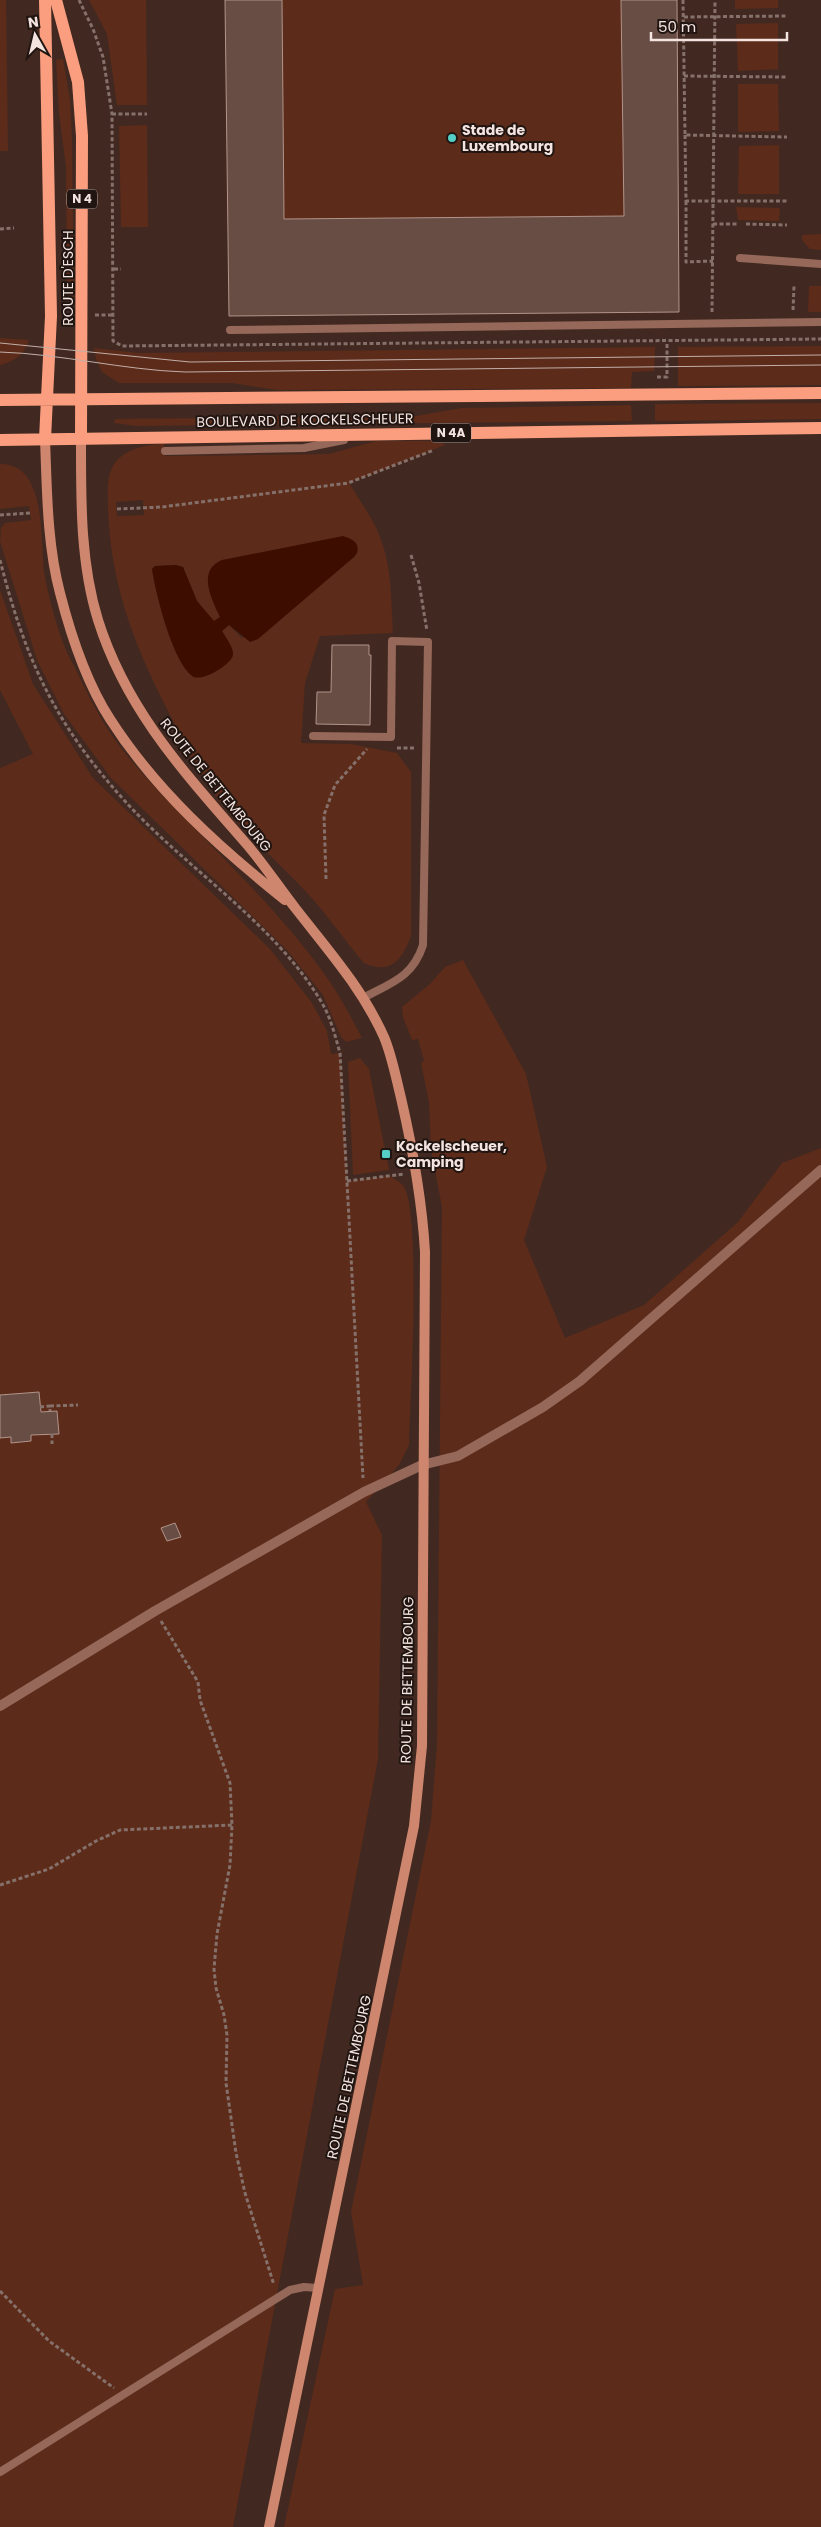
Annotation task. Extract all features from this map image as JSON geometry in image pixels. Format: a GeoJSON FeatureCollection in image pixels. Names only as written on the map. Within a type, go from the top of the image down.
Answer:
{"type":"FeatureCollection","features":[{"type":"Feature","properties":{"kind":"main road","name":"ROUTE D'ESCH"},"geometry":{"type":"LineString","coordinates":[[45,0],[50,299],[45,440]]}},
{"type":"Feature","properties":{"kind":"main road","name":"ROUTE D'ESCH"},"geometry":{"type":"LineString","coordinates":[[56,0],[78,82],[82,136],[83,401],[81,439]]}},
{"type":"Feature","properties":{"kind":"main road","name":"BOULEVARD DE KOCKELSCHEUER"},"geometry":{"type":"LineString","coordinates":[[0,400],[83,401],[821,393]]}},
{"type":"Feature","properties":{"kind":"main road","name":"BOULEVARD DE KOCKELSCHEUER"},"geometry":{"type":"LineString","coordinates":[[0,440],[821,428]]}},
{"type":"Feature","properties":{"kind":"main road","name":"ROUTE DE BETTEMBOURG"},"geometry":{"type":"LineString","coordinates":[[81,439],[83,536],[97,618],[109,649],[142,715],[182,770],[244,840],[347,972],[363,998],[390,1052],[418,1172],[425,1252],[422,1465],[422,1746],[414,1826],[269,2527]]}},
{"type":"Feature","properties":{"kind":"main road","name":"ROUTE DE BETTEMBOURG"},"geometry":{"type":"LineString","coordinates":[[45,440],[49,518],[59,592],[86,672],[109,718],[137,758],[197,824],[228,854],[298,910]]}},
{"type":"Feature","properties":{"kind":"street"},"geometry":{"type":"LineString","coordinates":[[0,1706],[155,1611],[364,1492],[422,1465],[458,1456],[543,1407],[580,1381],[661,1308],[821,1170]]}},
{"type":"Feature","properties":{"kind":"lane"},"geometry":{"type":"LineString","coordinates":[[740,258],[821,264]]}},
{"type":"Feature","properties":{"kind":"lane"},"geometry":{"type":"LineString","coordinates":[[230,330],[821,322]]}},
{"type":"Feature","properties":{"kind":"lane"},"geometry":{"type":"LineString","coordinates":[[165,451],[304,448],[380,434]]}},
{"type":"Feature","properties":{"kind":"lane"},"geometry":{"type":"LineString","coordinates":[[313,736],[391,737],[392,641],[428,642],[423,945],[418,962],[405,975],[363,998]]}},
{"type":"Feature","properties":{"kind":"lane"},"geometry":{"type":"LineString","coordinates":[[0,2472],[278,2298],[297,2288],[318,2288]]}},
{"type":"Feature","properties":{"kind":"path"},"geometry":{"type":"LineString","coordinates":[[78,0],[93,29],[103,57],[112,114],[113,341],[122,346],[821,338]]}},
{"type":"Feature","properties":{"kind":"path"},"geometry":{"type":"LineString","coordinates":[[683,0],[686,262],[713,261]]}},
{"type":"Feature","properties":{"kind":"path"},"geometry":{"type":"LineString","coordinates":[[712,322],[714,0]]}},
{"type":"Feature","properties":{"kind":"path"},"geometry":{"type":"LineString","coordinates":[[684,17],[786,16]]}},
{"type":"Feature","properties":{"kind":"path"},"geometry":{"type":"LineString","coordinates":[[684,76],[787,77]]}},
{"type":"Feature","properties":{"kind":"path"},"geometry":{"type":"LineString","coordinates":[[112,114],[147,114]]}},
{"type":"Feature","properties":{"kind":"path"},"geometry":{"type":"LineString","coordinates":[[685,136],[787,137]]}},
{"type":"Feature","properties":{"kind":"path"},"geometry":{"type":"LineString","coordinates":[[686,201],[787,201]]}},
{"type":"Feature","properties":{"kind":"path"},"geometry":{"type":"LineString","coordinates":[[713,224],[737,224]]}},
{"type":"Feature","properties":{"kind":"path"},"geometry":{"type":"LineString","coordinates":[[746,224],[787,225]]}},
{"type":"Feature","properties":{"kind":"path"},"geometry":{"type":"LineString","coordinates":[[0,229],[14,228]]}},
{"type":"Feature","properties":{"kind":"path"},"geometry":{"type":"LineString","coordinates":[[114,269],[121,269]]}},
{"type":"Feature","properties":{"kind":"path"},"geometry":{"type":"LineString","coordinates":[[793,312],[794,286]]}},
{"type":"Feature","properties":{"kind":"path"},"geometry":{"type":"LineString","coordinates":[[117,509],[162,507],[348,483],[436,449]]}},
{"type":"Feature","properties":{"kind":"path"},"geometry":{"type":"LineString","coordinates":[[0,515],[30,513]]}},
{"type":"Feature","properties":{"kind":"path"},"geometry":{"type":"LineString","coordinates":[[411,554],[419,583],[428,642]]}},
{"type":"Feature","properties":{"kind":"path"},"geometry":{"type":"LineString","coordinates":[[0,560],[12,606],[28,654],[48,698],[86,756],[125,802],[245,913],[280,949],[322,1004],[340,1053],[364,1492]]}},
{"type":"Feature","properties":{"kind":"path"},"geometry":{"type":"LineString","coordinates":[[326,879],[324,815],[335,785],[366,749],[373,747]]}},
{"type":"Feature","properties":{"kind":"path"},"geometry":{"type":"LineString","coordinates":[[391,748],[427,748]]}},
{"type":"Feature","properties":{"kind":"path"},"geometry":{"type":"LineString","coordinates":[[347,1181],[418,1172]]}},
{"type":"Feature","properties":{"kind":"path"},"geometry":{"type":"LineString","coordinates":[[40,1407],[50,1409],[78,1405]]}},
{"type":"Feature","properties":{"kind":"path"},"geometry":{"type":"LineString","coordinates":[[52,1434],[52,1444]]}},
{"type":"Feature","properties":{"kind":"path"},"geometry":{"type":"LineString","coordinates":[[155,1611],[198,1682],[200,1700],[230,1783],[232,1825],[230,1866],[217,1934],[214,1969],[216,1988],[224,2015],[227,2035],[226,2083],[236,2153],[245,2193],[278,2298]]}},
{"type":"Feature","properties":{"kind":"path"},"geometry":{"type":"LineString","coordinates":[[0,1885],[49,1869],[96,1841],[120,1830],[232,1825]]}},
{"type":"Feature","properties":{"kind":"path"},"geometry":{"type":"LineString","coordinates":[[0,2291],[50,2341],[123,2394]]}},
{"type":"Feature","properties":{"kind":"shaded area"},"geometry":{"type":"Polygon","coordinates":[[[0,0],[6,0],[8,151],[0,151],[0,0]]]}},
{"type":"Feature","properties":{"kind":"shaded area"},"geometry":{"type":"Polygon","coordinates":[[[89,0],[146,0],[147,105],[117,105],[107,34],[89,0]]]}},
{"type":"Feature","properties":{"kind":"shaded area","name":"Stade de Luxembourg"},"geometry":{"type":"Polygon","coordinates":[[[225,0],[677,0],[679,312],[229,316],[225,0]]]}},
{"type":"Feature","properties":{"kind":"shaded area"},"geometry":{"type":"Polygon","coordinates":[[[735,0],[778,0],[778,8],[735,9],[735,0]]]}},
{"type":"Feature","properties":{"kind":"shaded area"},"geometry":{"type":"Polygon","coordinates":[[[778,23],[778,69],[738,71],[736,24],[778,23]]]}},
{"type":"Feature","properties":{"kind":"shaded area"},"geometry":{"type":"Polygon","coordinates":[[[63,59],[70,100],[72,138],[74,303],[67,302],[66,167],[59,113],[56,60],[63,59]]]}},
{"type":"Feature","properties":{"kind":"shaded area"},"geometry":{"type":"Polygon","coordinates":[[[738,84],[778,84],[779,131],[738,132],[738,84]]]}},
{"type":"Feature","properties":{"kind":"shaded area"},"geometry":{"type":"Polygon","coordinates":[[[147,125],[148,227],[121,227],[119,126],[147,125]]]}},
{"type":"Feature","properties":{"kind":"shaded area"},"geometry":{"type":"Polygon","coordinates":[[[779,145],[779,194],[738,194],[739,146],[779,145]]]}},
{"type":"Feature","properties":{"kind":"shaded area"},"geometry":{"type":"Polygon","coordinates":[[[736,207],[780,208],[779,221],[738,220],[736,207]]]}},
{"type":"Feature","properties":{"kind":"shaded area"},"geometry":{"type":"Polygon","coordinates":[[[821,234],[821,250],[810,249],[802,240],[802,235],[821,234]]]}},
{"type":"Feature","properties":{"kind":"shaded area"},"geometry":{"type":"Polygon","coordinates":[[[809,286],[821,286],[821,312],[808,312],[809,286]]]}},
{"type":"Feature","properties":{"kind":"shaded area"},"geometry":{"type":"Polygon","coordinates":[[[0,338],[29,340],[18,357],[0,365],[0,338]]]}},
{"type":"Feature","properties":{"kind":"shaded area"},"geometry":{"type":"Polygon","coordinates":[[[821,346],[821,385],[678,386],[678,347],[821,346]]]}},
{"type":"Feature","properties":{"kind":"shaded area"},"geometry":{"type":"Polygon","coordinates":[[[655,347],[654,371],[632,372],[631,388],[277,390],[232,383],[119,383],[102,372],[96,359],[94,348],[138,353],[655,347]]]}},
{"type":"Feature","properties":{"kind":"shaded area"},"geometry":{"type":"Polygon","coordinates":[[[821,403],[821,419],[655,421],[655,404],[821,403]]]}},
{"type":"Feature","properties":{"kind":"shaded area"},"geometry":{"type":"Polygon","coordinates":[[[631,405],[632,421],[137,426],[114,423],[115,419],[416,416],[461,408],[631,405]]]}},
{"type":"Feature","properties":{"kind":"shaded area"},"geometry":{"type":"Polygon","coordinates":[[[376,441],[441,441],[445,445],[349,483],[374,523],[384,548],[390,584],[393,633],[320,636],[305,683],[301,743],[351,744],[397,753],[411,772],[411,936],[408,945],[399,958],[388,966],[381,967],[364,963],[309,895],[225,807],[201,774],[160,695],[137,645],[120,593],[110,538],[108,483],[110,473],[121,457],[134,449],[164,444],[165,456],[329,454],[376,441]],[[143,500],[116,502],[117,516],[144,515],[143,500]],[[358,549],[210,592],[220,617],[214,622],[197,601],[183,567],[176,565],[155,566],[152,569],[160,605],[181,662],[232,649],[222,631],[229,625],[242,638],[354,557],[358,549]]]}},
{"type":"Feature","properties":{"kind":"shaded area"},"geometry":{"type":"Polygon","coordinates":[[[0,464],[15,467],[26,476],[34,489],[41,523],[44,571],[55,619],[68,655],[104,723],[117,743],[145,776],[261,898],[297,939],[330,982],[362,1038],[346,1042],[341,1037],[323,995],[286,949],[111,778],[64,714],[37,660],[0,541],[1,528],[5,523],[31,520],[29,506],[0,509],[0,464]]]}},
{"type":"Feature","properties":{"kind":"shaded area"},"geometry":{"type":"Polygon","coordinates":[[[343,536],[356,544],[358,549],[354,557],[258,639],[250,642],[229,625],[222,631],[233,652],[231,659],[215,672],[202,677],[196,678],[192,676],[178,656],[166,626],[152,569],[155,566],[176,565],[183,567],[197,601],[214,621],[220,617],[210,593],[208,577],[214,565],[222,560],[343,536]]]}},
{"type":"Feature","properties":{"kind":"shaded area"},"geometry":{"type":"Polygon","coordinates":[[[0,590],[33,684],[93,778],[270,949],[312,1003],[327,1031],[331,1054],[340,1053],[347,1181],[390,1176],[403,1185],[409,1202],[414,1267],[409,1445],[399,1465],[366,1502],[382,1535],[378,1759],[233,2527],[0,2527],[0,768],[33,754],[0,690],[0,590]]]}},
{"type":"Feature","properties":{"kind":"shaded area"},"geometry":{"type":"Polygon","coordinates":[[[463,960],[526,1074],[547,1167],[524,1240],[565,1338],[644,1305],[738,1222],[782,1163],[821,1148],[821,2527],[284,2527],[335,2289],[363,2285],[351,2212],[431,1821],[437,1744],[442,1207],[431,1150],[429,1102],[421,1063],[424,1061],[418,1039],[412,1040],[403,1017],[402,1007],[430,984],[445,967],[463,960]]]}},
{"type":"Feature","properties":{"kind":"shaded area"},"geometry":{"type":"Polygon","coordinates":[[[360,1058],[369,1069],[389,1170],[353,1175],[348,1062],[360,1058]]]}},
{"type":"Feature","properties":{"kind":"building"},"geometry":{"type":"Polygon","coordinates":[[[225,0],[282,0],[284,219],[624,216],[621,0],[677,0],[679,312],[229,316],[225,0]]]}},
{"type":"Feature","properties":{"kind":"building"},"geometry":{"type":"Polygon","coordinates":[[[332,645],[369,645],[369,655],[371,655],[370,725],[316,724],[317,692],[331,692],[332,645]]]}},
{"type":"Feature","properties":{"kind":"building"},"geometry":{"type":"Polygon","coordinates":[[[39,1392],[41,1412],[57,1411],[59,1434],[31,1435],[31,1441],[11,1443],[11,1437],[0,1438],[0,1395],[39,1392]]]}},
{"type":"Feature","properties":{"kind":"building"},"geometry":{"type":"Polygon","coordinates":[[[175,1523],[181,1537],[167,1541],[161,1528],[175,1523]]]}},
{"type":"Feature","properties":{"kind":"tram line"},"geometry":{"type":"LineString","coordinates":[[0,343],[190,362],[821,355]]}},
{"type":"Feature","properties":{"kind":"tram line"},"geometry":{"type":"LineString","coordinates":[[0,352],[185,372],[821,365]]}},
{"type":"Feature","properties":{"kind":"place","name":"Stade de Luxembourg"},"geometry":{"type":"Point","coordinates":[452,138]}},
{"type":"Feature","properties":{"kind":"place","name":"Kockelscheuer, Camping"},"geometry":{"type":"Point","coordinates":[386,1154]}}]}
